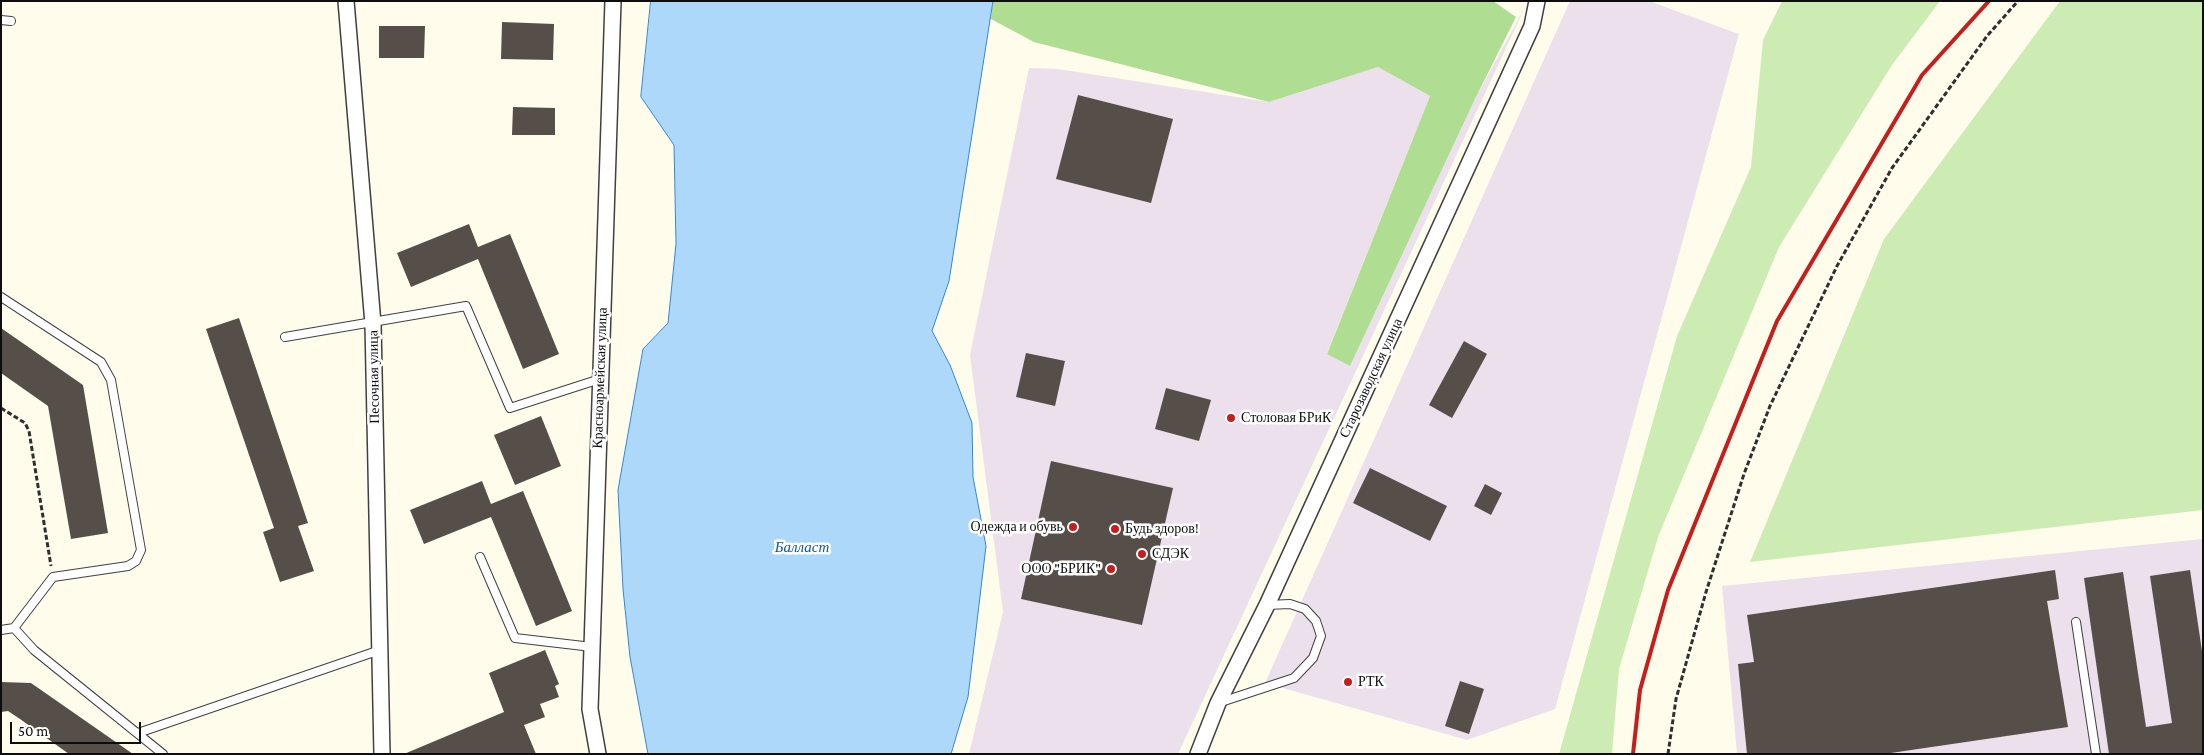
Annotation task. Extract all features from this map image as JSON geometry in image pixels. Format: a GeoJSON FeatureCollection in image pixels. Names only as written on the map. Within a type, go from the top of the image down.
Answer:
{"type":"FeatureCollection","features":[{"type":"Feature","properties":{"kind":"street","name":"Песочная улица"},"geometry":{"type":"LineString","coordinates":[[346,1],[373,324],[382,754]]}},
{"type":"Feature","properties":{"kind":"street","name":"Красноармейская улица"},"geometry":{"type":"LineString","coordinates":[[598,754],[590,708],[613,1]]}},
{"type":"Feature","properties":{"kind":"street","name":"Старозаводская улица"},"geometry":{"type":"LineString","coordinates":[[1198,754],[1218,703],[1267,605],[1532,26],[1537,1]]}},
{"type":"Feature","properties":{"kind":"lane"},"geometry":{"type":"LineString","coordinates":[[1,20],[11,21]]}},
{"type":"Feature","properties":{"kind":"lane"},"geometry":{"type":"LineString","coordinates":[[1,297],[101,362],[111,380],[142,550],[136,561],[128,566],[53,577],[14,628],[1,630]]}},
{"type":"Feature","properties":{"kind":"lane"},"geometry":{"type":"LineString","coordinates":[[285,337],[373,324],[466,306],[510,408],[600,379]]}},
{"type":"Feature","properties":{"kind":"lane"},"geometry":{"type":"LineString","coordinates":[[480,557],[515,638],[592,647]]}},
{"type":"Feature","properties":{"kind":"lane"},"geometry":{"type":"LineString","coordinates":[[1218,703],[1294,678],[1313,658],[1321,636],[1316,622],[1305,609],[1290,604],[1267,605]]}},
{"type":"Feature","properties":{"kind":"lane"},"geometry":{"type":"LineString","coordinates":[[2076,622],[2096,754]]}},
{"type":"Feature","properties":{"kind":"lane"},"geometry":{"type":"LineString","coordinates":[[14,628],[34,650],[163,754]]}},
{"type":"Feature","properties":{"kind":"lane"},"geometry":{"type":"LineString","coordinates":[[138,734],[380,650]]}},
{"type":"Feature","properties":{"kind":"path"},"geometry":{"type":"LineString","coordinates":[[1668,754],[1676,699],[1706,592],[1744,474],[1770,406],[1837,266],[1892,168],[1987,36],[2018,1]]}},
{"type":"Feature","properties":{"kind":"path"},"geometry":{"type":"LineString","coordinates":[[1,408],[25,423],[29,431],[53,577]]}},
{"type":"Feature","properties":{"kind":"shaded area"},"geometry":{"type":"Polygon","coordinates":[[[1570,1],[1649,1],[1739,34],[1555,709],[1467,740],[1265,683],[1570,1]]]}},
{"type":"Feature","properties":{"kind":"shaded area"},"geometry":{"type":"Polygon","coordinates":[[[1526,5],[1178,754],[969,754],[1003,612],[970,355],[1029,68],[1058,69],[1269,102],[1378,67],[1430,96],[1327,353],[1350,366],[1475,99],[1526,5]]]}},
{"type":"Feature","properties":{"kind":"shaded area"},"geometry":{"type":"Polygon","coordinates":[[[2203,539],[2203,754],[1737,754],[1722,586],[2203,539]]]}},
{"type":"Feature","properties":{"kind":"green space"},"geometry":{"type":"Polygon","coordinates":[[[993,1],[1493,1],[1516,17],[1475,99],[1350,366],[1327,354],[1430,96],[1378,67],[1269,102],[1034,42],[991,19],[993,1]]]}},
{"type":"Feature","properties":{"kind":"green space"},"geometry":{"type":"Polygon","coordinates":[[[1782,1],[1940,1],[1892,65],[1779,247],[1658,537],[1619,669],[1612,754],[1559,754],[1677,336],[1751,167],[1763,40],[1782,1]]]}},
{"type":"Feature","properties":{"kind":"green space"},"geometry":{"type":"Polygon","coordinates":[[[2060,1],[2203,1],[2203,510],[1750,562],[1884,239],[2060,1]]]}},
{"type":"Feature","properties":{"kind":"water","name":"Балласт"},"geometry":{"type":"Polygon","coordinates":[[[651,1],[993,1],[949,281],[932,331],[950,365],[972,423],[973,477],[986,546],[968,697],[951,754],[648,754],[630,657],[623,589],[618,490],[643,349],[668,323],[676,244],[674,145],[641,97],[651,1]]]}},
{"type":"Feature","properties":{"kind":"building"},"geometry":{"type":"Polygon","coordinates":[[[502,22],[554,24],[553,60],[501,59],[502,22]]]}},
{"type":"Feature","properties":{"kind":"building"},"geometry":{"type":"Polygon","coordinates":[[[379,26],[425,26],[424,58],[379,58],[379,26]]]}},
{"type":"Feature","properties":{"kind":"building"},"geometry":{"type":"Polygon","coordinates":[[[1078,95],[1173,119],[1151,203],[1056,179],[1078,95]]]}},
{"type":"Feature","properties":{"kind":"building"},"geometry":{"type":"Polygon","coordinates":[[[513,107],[555,108],[555,135],[512,135],[513,107]]]}},
{"type":"Feature","properties":{"kind":"building"},"geometry":{"type":"Polygon","coordinates":[[[469,224],[478,247],[510,234],[559,354],[523,369],[478,259],[411,287],[397,253],[469,224]]]}},
{"type":"Feature","properties":{"kind":"building"},"geometry":{"type":"Polygon","coordinates":[[[239,318],[308,523],[298,526],[314,571],[280,582],[263,532],[274,528],[206,329],[239,318]]]}},
{"type":"Feature","properties":{"kind":"building"},"geometry":{"type":"Polygon","coordinates":[[[1,328],[83,385],[108,533],[71,539],[48,406],[1,373],[1,328]]]}},
{"type":"Feature","properties":{"kind":"building"},"geometry":{"type":"Polygon","coordinates":[[[1464,341],[1487,354],[1452,418],[1429,405],[1464,341]]]}},
{"type":"Feature","properties":{"kind":"building"},"geometry":{"type":"Polygon","coordinates":[[[1026,353],[1065,361],[1055,406],[1016,397],[1026,353]]]}},
{"type":"Feature","properties":{"kind":"building"},"geometry":{"type":"Polygon","coordinates":[[[1166,388],[1211,400],[1199,441],[1155,429],[1166,388]]]}},
{"type":"Feature","properties":{"kind":"building"},"geometry":{"type":"Polygon","coordinates":[[[541,416],[561,466],[515,485],[494,435],[541,416]]]}},
{"type":"Feature","properties":{"kind":"building"},"geometry":{"type":"Polygon","coordinates":[[[1051,461],[1173,488],[1142,625],[1021,599],[1051,461]]]}},
{"type":"Feature","properties":{"kind":"building"},"geometry":{"type":"Polygon","coordinates":[[[1370,468],[1447,506],[1430,541],[1353,503],[1370,468]]]}},
{"type":"Feature","properties":{"kind":"building"},"geometry":{"type":"Polygon","coordinates":[[[482,481],[491,504],[523,491],[572,611],[536,626],[491,517],[424,544],[410,510],[482,481]]]}},
{"type":"Feature","properties":{"kind":"building"},"geometry":{"type":"Polygon","coordinates":[[[1485,484],[1502,493],[1491,515],[1474,506],[1485,484]]]}},
{"type":"Feature","properties":{"kind":"building"},"geometry":{"type":"Polygon","coordinates":[[[2055,570],[2059,599],[2047,601],[2068,727],[1884,754],[1747,754],[1738,664],[1754,662],[1747,615],[2055,570]]]}},
{"type":"Feature","properties":{"kind":"building"},"geometry":{"type":"Polygon","coordinates":[[[2190,570],[2203,658],[2203,754],[2109,754],[2084,578],[2123,572],[2146,727],[2172,723],[2150,576],[2190,570]]]}},
{"type":"Feature","properties":{"kind":"building"},"geometry":{"type":"Polygon","coordinates":[[[545,650],[559,684],[555,686],[559,697],[540,704],[545,717],[524,725],[536,754],[404,754],[504,712],[489,673],[545,650]]]}},
{"type":"Feature","properties":{"kind":"building"},"geometry":{"type":"Polygon","coordinates":[[[1460,681],[1484,689],[1469,734],[1445,726],[1460,681]]]}},
{"type":"Feature","properties":{"kind":"building"},"geometry":{"type":"Polygon","coordinates":[[[1,682],[31,683],[133,754],[69,754],[8,711],[1,712],[1,682]]]}},
{"type":"Feature","properties":{"kind":"railway"},"geometry":{"type":"LineString","coordinates":[[1633,754],[1640,690],[1668,590],[1777,321],[1922,75],[1989,1]]}},
{"type":"Feature","properties":{"kind":"place","name":"Столовая БРиК"},"geometry":{"type":"Point","coordinates":[1231,418]}},
{"type":"Feature","properties":{"kind":"place","name":"Одежда и обувь"},"geometry":{"type":"Point","coordinates":[1073,527]}},
{"type":"Feature","properties":{"kind":"place","name":"Будь здоров!"},"geometry":{"type":"Point","coordinates":[1115,529]}},
{"type":"Feature","properties":{"kind":"place","name":"СДЭК"},"geometry":{"type":"Point","coordinates":[1142,554]}},
{"type":"Feature","properties":{"kind":"place","name":"ООО \"БРИК\""},"geometry":{"type":"Point","coordinates":[1111,569]}},
{"type":"Feature","properties":{"kind":"place","name":"РТК"},"geometry":{"type":"Point","coordinates":[1348,682]}}]}
